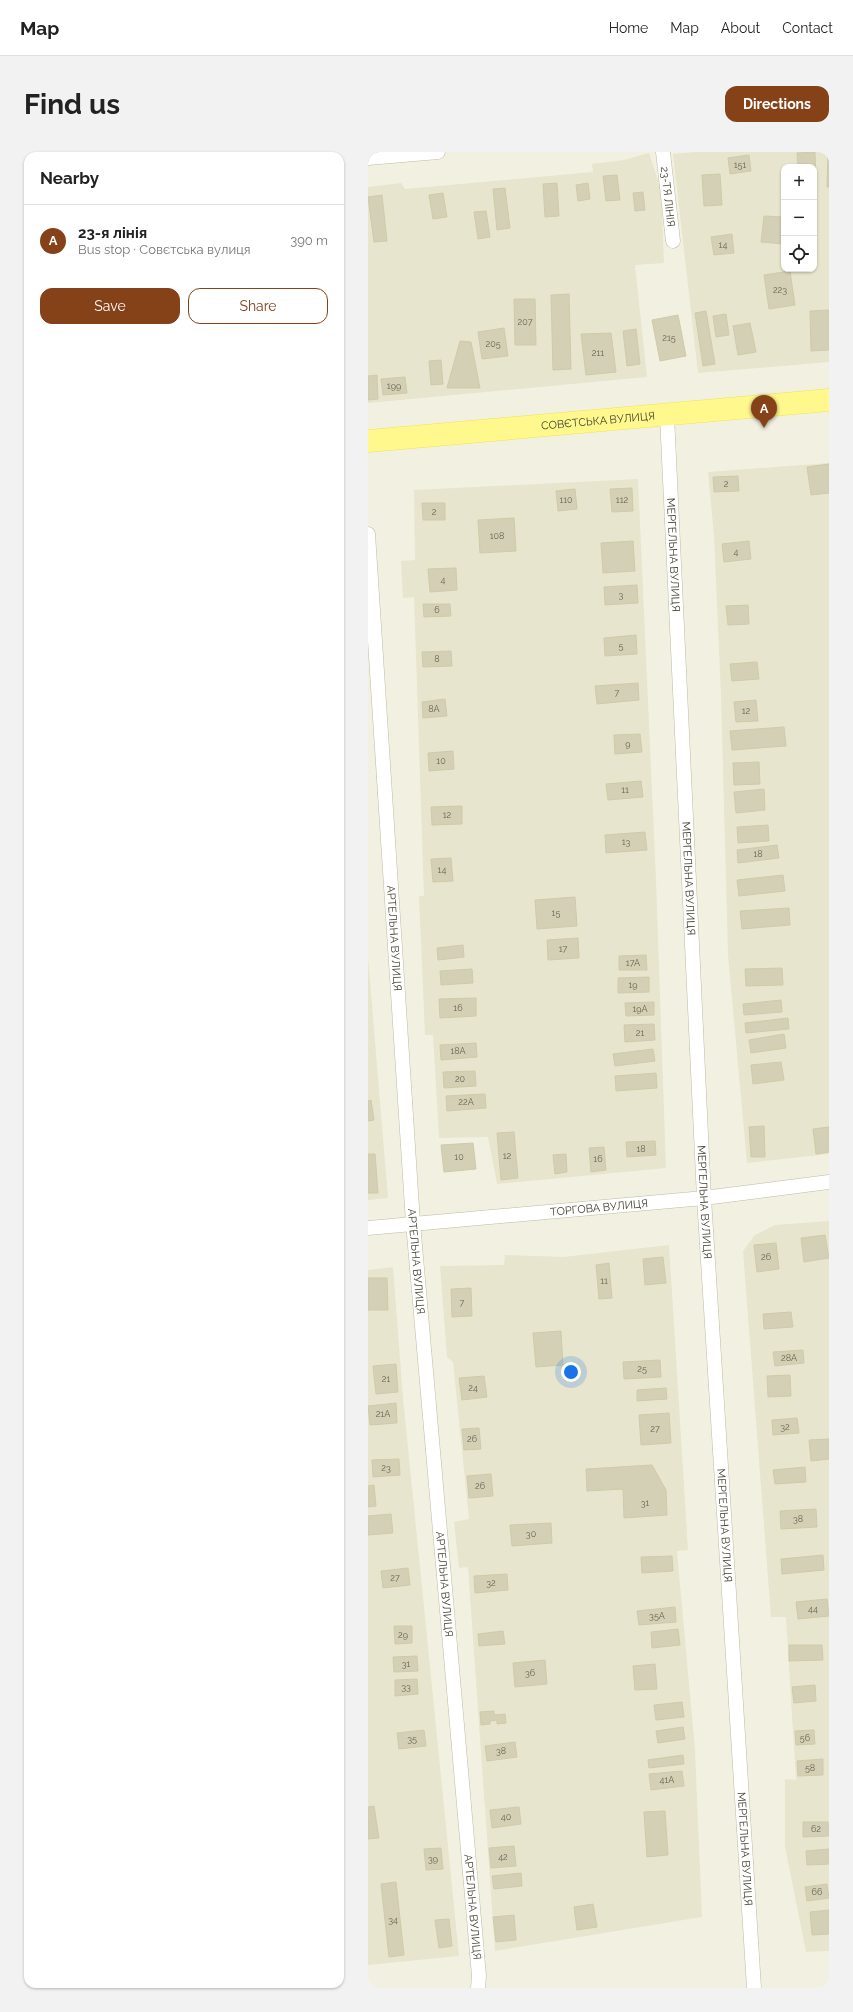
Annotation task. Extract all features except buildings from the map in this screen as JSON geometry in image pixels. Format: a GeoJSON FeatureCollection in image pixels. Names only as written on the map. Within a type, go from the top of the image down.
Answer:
{"type":"FeatureCollection","features":[{"type":"Feature","properties":{"kind":"main road","name":"СОВЄТСЬКА ВУЛИЦЯ"},"geometry":{"type":"LineString","coordinates":[[368,441],[667,416],[829,400]]}},
{"type":"Feature","properties":{"kind":"street"},"geometry":{"type":"LineString","coordinates":[[368,158],[438,152]]}},
{"type":"Feature","properties":{"kind":"street","name":"23-ТЯ ЛІНІЯ"},"geometry":{"type":"LineString","coordinates":[[663,152],[673,241]]}},
{"type":"Feature","properties":{"kind":"street","name":"МЕРГЕЛЬНА ВУЛИЦЯ"},"geometry":{"type":"LineString","coordinates":[[667,416],[704,1198],[754,1988]]}},
{"type":"Feature","properties":{"kind":"street","name":"АРТЕЛЬНА ВУЛИЦЯ"},"geometry":{"type":"LineString","coordinates":[[368,534],[413,1223],[479,1976],[478,1988]]}},
{"type":"Feature","properties":{"kind":"street","name":"ТОРГОВА ВУЛИЦЯ"},"geometry":{"type":"LineString","coordinates":[[368,1228],[704,1198],[829,1182]]}},
{"type":"Feature","properties":{"kind":"shaded area"},"geometry":{"type":"Polygon","coordinates":[[[696,152],[829,152],[829,362],[698,373],[673,154],[696,152]]]}},
{"type":"Feature","properties":{"kind":"shaded area"},"geometry":{"type":"Polygon","coordinates":[[[649,153],[661,190],[664,263],[635,265],[647,377],[368,403],[368,187],[401,183],[405,189],[593,172],[592,164],[624,160],[649,153]]]}},
{"type":"Feature","properties":{"kind":"shaded area"},"geometry":{"type":"Polygon","coordinates":[[[829,463],[829,1154],[747,1163],[728,955],[721,696],[714,536],[708,472],[829,463]]]}},
{"type":"Feature","properties":{"kind":"shaded area"},"geometry":{"type":"Polygon","coordinates":[[[638,479],[656,880],[666,1168],[497,1184],[488,1137],[439,1138],[433,1035],[425,1035],[419,896],[424,896],[414,597],[403,598],[401,561],[415,560],[414,490],[638,479]]]}},
{"type":"Feature","properties":{"kind":"shaded area"},"geometry":{"type":"Polygon","coordinates":[[[368,957],[388,1198],[368,1200],[368,957]]]}},
{"type":"Feature","properties":{"kind":"shaded area"},"geometry":{"type":"Polygon","coordinates":[[[829,1221],[829,1951],[806,1952],[785,1847],[785,1779],[796,1780],[786,1617],[771,1617],[743,1251],[755,1235],[775,1225],[829,1221]]]}},
{"type":"Feature","properties":{"kind":"shaded area"},"geometry":{"type":"Polygon","coordinates":[[[669,1245],[688,1550],[677,1551],[695,1750],[702,1917],[495,1951],[468,1567],[459,1568],[454,1522],[469,1519],[453,1362],[447,1357],[440,1266],[504,1265],[505,1255],[563,1257],[669,1245]]]}},
{"type":"Feature","properties":{"kind":"shaded area"},"geometry":{"type":"Polygon","coordinates":[[[393,1267],[403,1398],[459,1956],[368,1965],[368,1270],[393,1267]]]}},
{"type":"Feature","properties":{"kind":"place","name":"23-я лінія"},"geometry":{"type":"Point","coordinates":[764,428]}}]}
